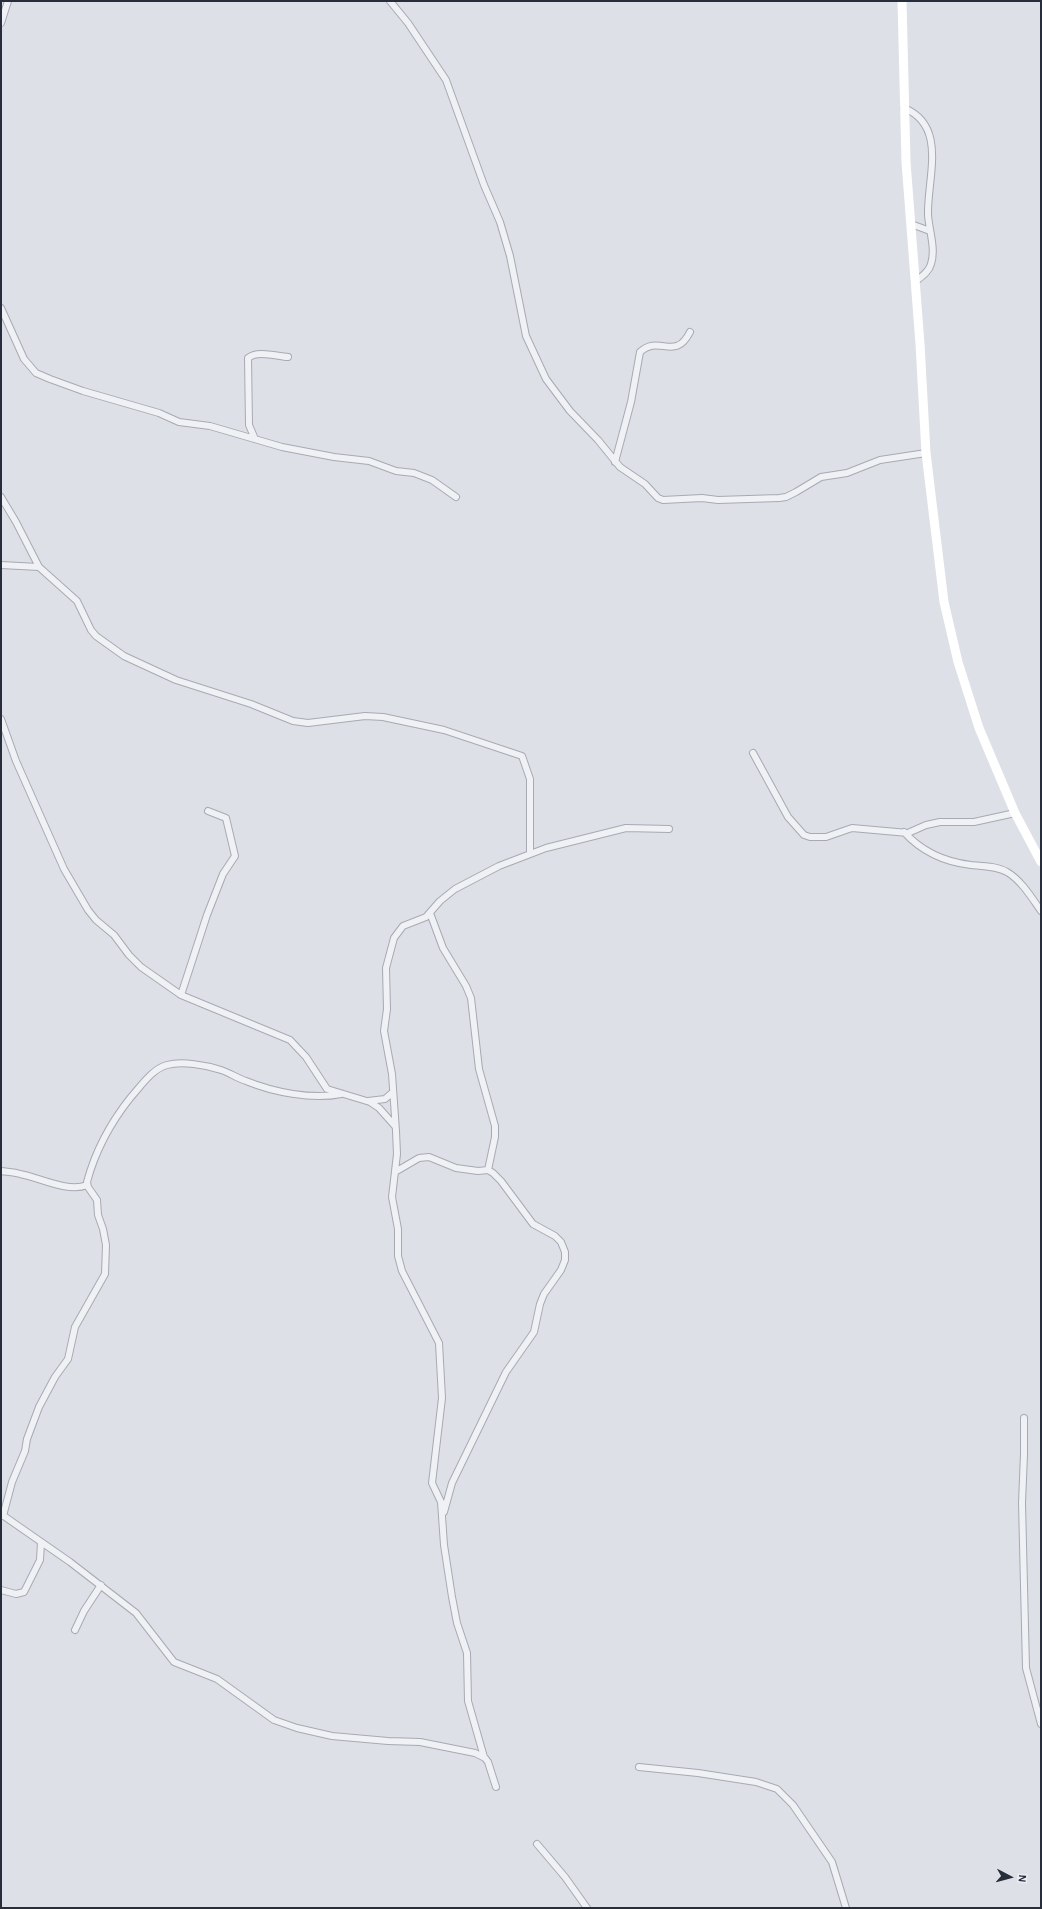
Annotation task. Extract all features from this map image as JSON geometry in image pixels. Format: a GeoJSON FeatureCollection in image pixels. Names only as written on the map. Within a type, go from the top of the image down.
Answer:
{"type":"FeatureCollection","features":[{"type":"Feature","properties":{"kind":"main road"},"geometry":{"type":"LineString","coordinates":[[902,1],[904,108],[911,224],[926,453],[938,564],[955,651],[979,728],[1015,813],[1041,862]]}},
{"type":"Feature","properties":{"kind":"street"},"geometry":{"type":"LineString","coordinates":[[1,23],[8,1]]}},
{"type":"Feature","properties":{"kind":"street"},"geometry":{"type":"LineString","coordinates":[[390,1],[408,23],[446,80],[484,185],[500,222],[510,256],[526,336],[546,378],[570,411],[598,440],[625,472],[645,484],[660,500],[702,498],[723,500],[786,497],[821,476],[847,473],[880,460],[926,453]]}},
{"type":"Feature","properties":{"kind":"street"},"geometry":{"type":"LineString","coordinates":[[904,108],[917,114],[923,120],[931,140],[933,155],[928,202],[931,263],[925,273],[915,282]]}},
{"type":"Feature","properties":{"kind":"street"},"geometry":{"type":"LineString","coordinates":[[911,224],[930,231]]}},
{"type":"Feature","properties":{"kind":"street"},"geometry":{"type":"LineString","coordinates":[[1,308],[24,359],[36,373],[83,391],[159,413],[179,422],[210,426],[282,447],[334,457],[369,461],[396,471],[423,476],[432,480],[456,497]]}},
{"type":"Feature","properties":{"kind":"street"},"geometry":{"type":"LineString","coordinates":[[615,462],[631,402],[640,352],[650,346],[676,347],[685,342],[690,332]]}},
{"type":"Feature","properties":{"kind":"street"},"geometry":{"type":"LineString","coordinates":[[255,439],[249,425],[248,358],[251,355],[288,357]]}},
{"type":"Feature","properties":{"kind":"street"},"geometry":{"type":"LineString","coordinates":[[1,497],[39,567],[77,601],[91,630],[100,640],[124,656],[176,680],[251,704],[293,721],[308,723],[365,716],[383,717],[444,730],[522,756],[530,780],[530,854]]}},
{"type":"Feature","properties":{"kind":"street"},"geometry":{"type":"LineString","coordinates":[[1,564],[39,567]]}},
{"type":"Feature","properties":{"kind":"street"},"geometry":{"type":"LineString","coordinates":[[1,719],[16,761],[64,869],[88,910],[100,925],[114,934],[137,964],[181,995],[290,1040],[306,1057],[327,1089],[368,1101],[379,1108],[395,1126]]}},
{"type":"Feature","properties":{"kind":"street"},"geometry":{"type":"LineString","coordinates":[[753,753],[788,817],[804,835],[826,836],[852,828],[904,832],[913,831],[926,825],[940,822],[974,822],[1015,813]]}},
{"type":"Feature","properties":{"kind":"street"},"geometry":{"type":"LineString","coordinates":[[181,995],[207,915],[223,874],[235,856],[226,818],[208,811]]}},
{"type":"Feature","properties":{"kind":"street"},"geometry":{"type":"LineString","coordinates":[[496,1786],[488,1762],[484,1757],[468,1701],[467,1653],[457,1623],[452,1597],[444,1545],[441,1502],[432,1479],[442,1398],[441,1354],[439,1343],[410,1289],[399,1263],[398,1229],[392,1197],[397,1154],[392,1074],[384,1031],[387,1009],[386,968],[394,938],[399,931],[407,924],[424,918],[430,914],[440,901],[455,889],[500,866],[560,844],[626,828],[669,829]]}},
{"type":"Feature","properties":{"kind":"street"},"geometry":{"type":"LineString","coordinates":[[904,832],[917,845],[944,860],[994,867],[1007,872],[1031,896],[1041,911]]}},
{"type":"Feature","properties":{"kind":"street"},"geometry":{"type":"LineString","coordinates":[[430,914],[443,948],[466,986],[471,998],[479,1068],[495,1126],[495,1137],[488,1170]]}},
{"type":"Feature","properties":{"kind":"street"},"geometry":{"type":"LineString","coordinates":[[341,1094],[322,1097],[305,1095],[247,1082],[214,1068],[197,1065],[167,1065],[155,1071],[147,1079],[112,1124],[88,1178],[87,1186],[96,1196],[98,1202],[98,1215],[103,1228],[106,1245],[105,1274],[75,1327],[68,1359],[55,1377],[39,1407],[27,1440],[25,1451],[12,1482],[2,1515],[101,1585],[136,1613],[174,1662],[217,1679],[274,1720],[298,1728],[332,1736],[420,1742],[475,1753],[484,1757]]}},
{"type":"Feature","properties":{"kind":"street"},"geometry":{"type":"LineString","coordinates":[[368,1101],[384,1099],[393,1092]]}},
{"type":"Feature","properties":{"kind":"street"},"geometry":{"type":"LineString","coordinates":[[395,1172],[410,1162],[419,1158],[428,1157],[456,1168],[478,1171],[488,1170],[501,1181],[533,1224],[555,1236],[561,1242],[565,1252],[565,1260],[552,1284],[544,1294],[534,1332],[506,1372],[452,1483],[443,1514]]}},
{"type":"Feature","properties":{"kind":"street"},"geometry":{"type":"LineString","coordinates":[[1,1171],[79,1188],[87,1186]]}},
{"type":"Feature","properties":{"kind":"street"},"geometry":{"type":"LineString","coordinates":[[1024,1418],[1022,1503],[1026,1668],[1041,1724]]}},
{"type":"Feature","properties":{"kind":"street"},"geometry":{"type":"LineString","coordinates":[[1,1590],[16,1594],[24,1592],[40,1560],[41,1542]]}},
{"type":"Feature","properties":{"kind":"street"},"geometry":{"type":"LineString","coordinates":[[75,1630],[84,1611],[101,1585]]}},
{"type":"Feature","properties":{"kind":"street"},"geometry":{"type":"LineString","coordinates":[[639,1767],[698,1773],[756,1782],[776,1789],[792,1805],[832,1862],[846,1908]]}},
{"type":"Feature","properties":{"kind":"street"},"geometry":{"type":"LineString","coordinates":[[537,1844],[565,1877],[587,1908]]}}]}
